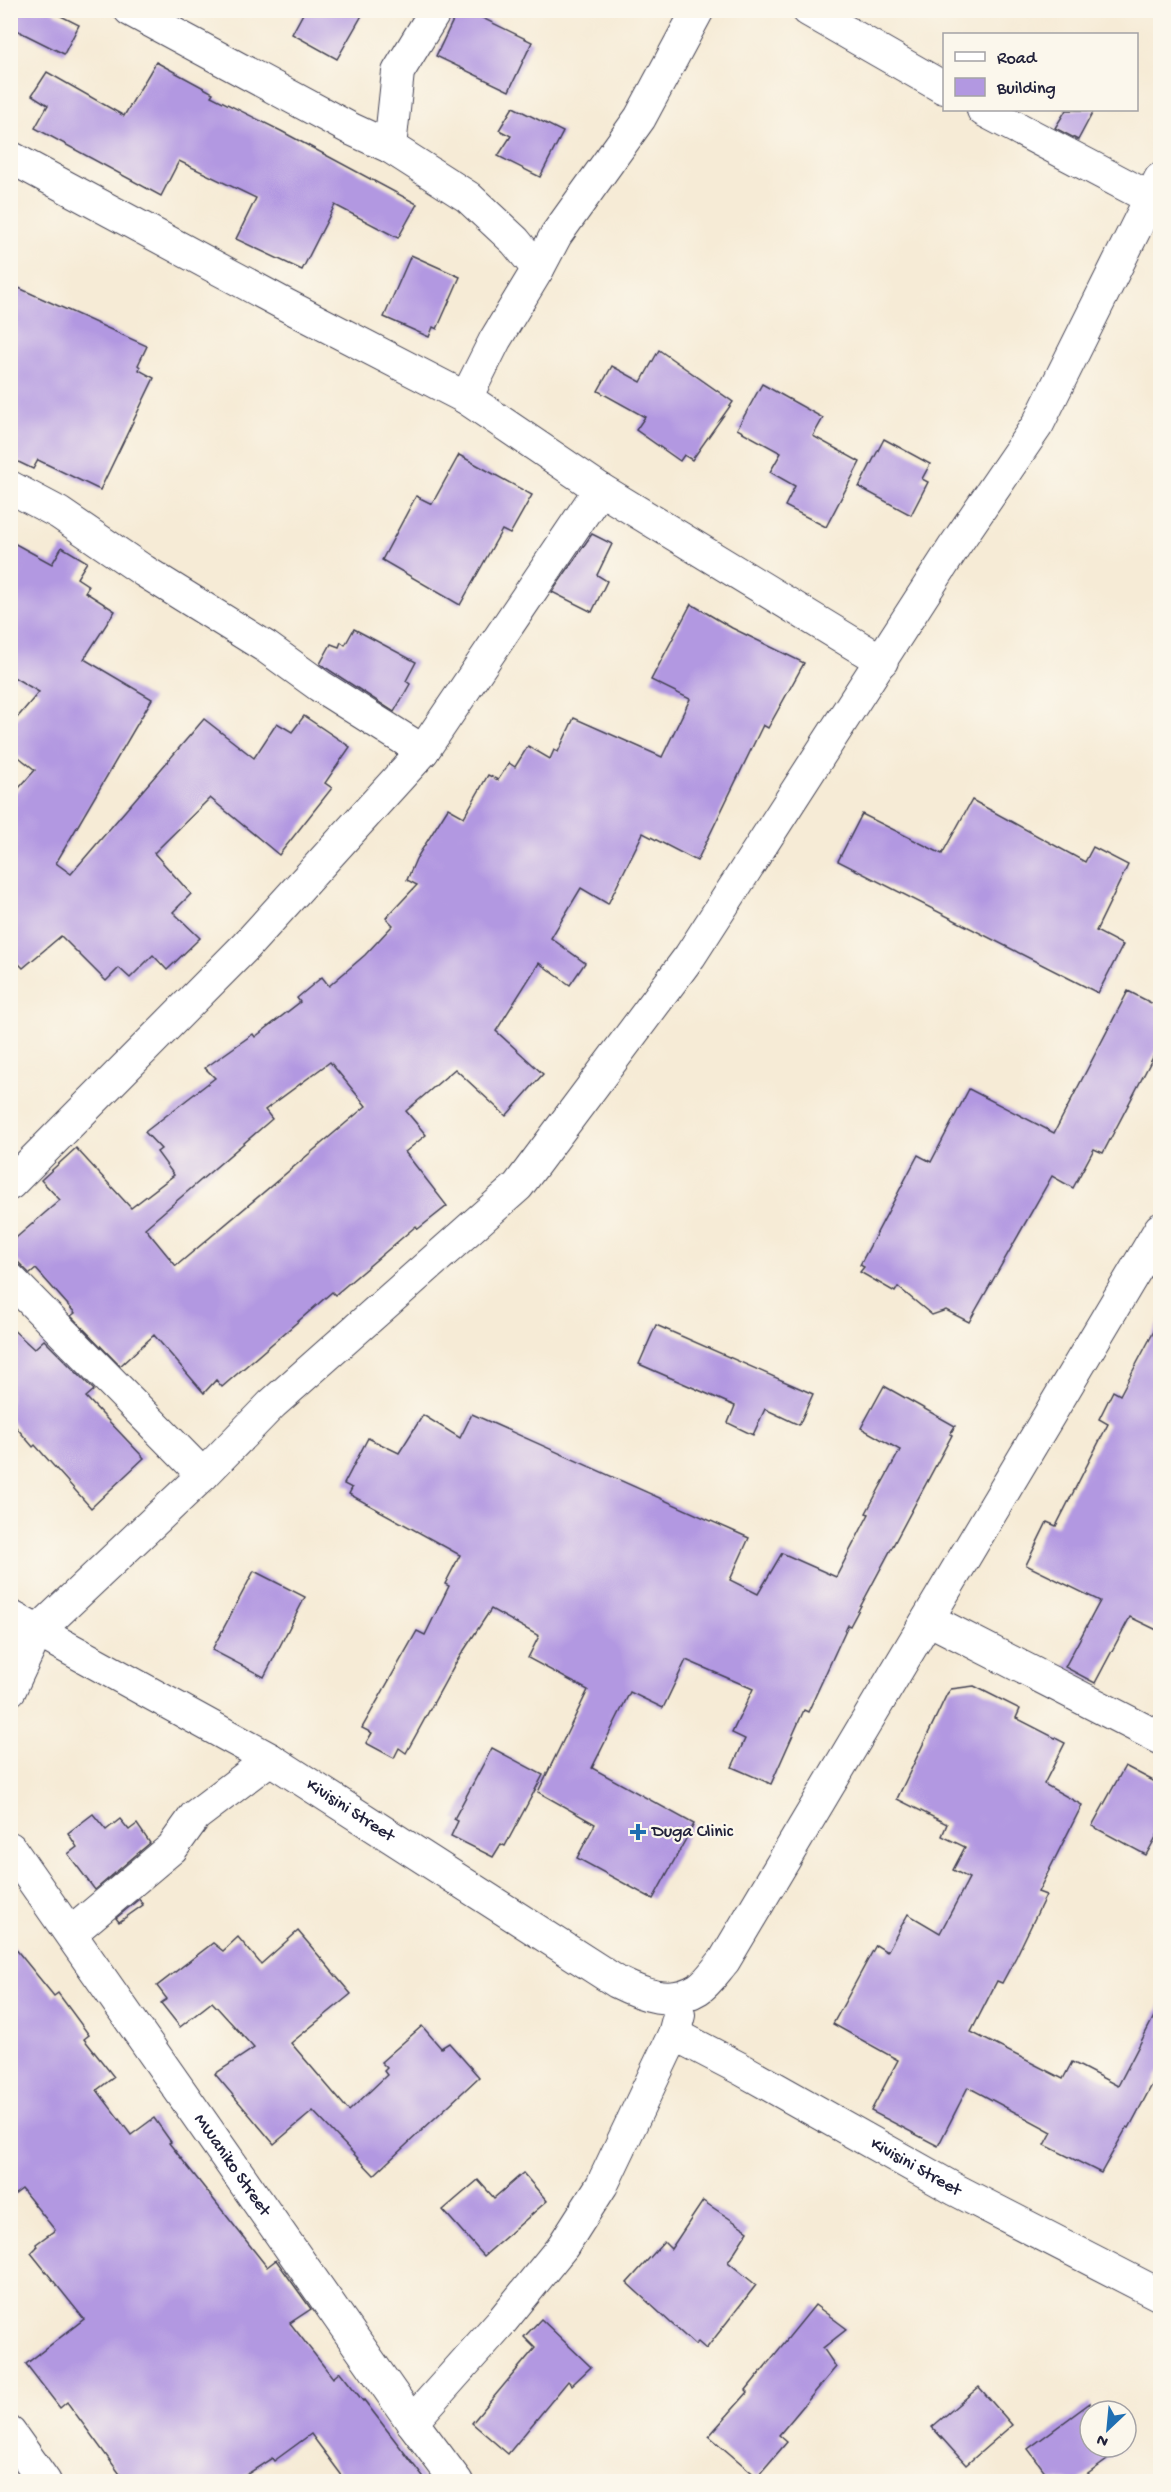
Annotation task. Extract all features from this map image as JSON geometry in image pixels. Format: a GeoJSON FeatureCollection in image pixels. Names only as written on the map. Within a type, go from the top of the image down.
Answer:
{"type":"FeatureCollection","features":[{"type":"Feature","properties":{"kind":"street"},"geometry":{"type":"LineString","coordinates":[[130,10],[351,129],[390,147],[468,197],[515,241],[538,269]]}},
{"type":"Feature","properties":{"kind":"street"},"geometry":{"type":"LineString","coordinates":[[390,147],[398,72],[436,10]]}},
{"type":"Feature","properties":{"kind":"street"},"geometry":{"type":"LineString","coordinates":[[466,398],[495,340],[556,235],[639,118],[698,10]]}},
{"type":"Feature","properties":{"kind":"street"},"geometry":{"type":"LineString","coordinates":[[808,10],[943,87]]}},
{"type":"Feature","properties":{"kind":"street"},"geometry":{"type":"LineString","coordinates":[[10,1690],[37,1632],[203,1475],[272,1404],[518,1186],[690,957],[954,547],[1038,424],[1156,189],[985,111]]}},
{"type":"Feature","properties":{"kind":"street"},"geometry":{"type":"LineString","coordinates":[[10,157],[284,304],[466,398],[600,489],[882,661]]}},
{"type":"Feature","properties":{"kind":"street"},"geometry":{"type":"LineString","coordinates":[[10,488],[59,513],[144,571],[266,647],[320,686],[423,751]]}},
{"type":"Feature","properties":{"kind":"street"},"geometry":{"type":"LineString","coordinates":[[10,1184],[246,946],[423,751],[600,489]]}},
{"type":"Feature","properties":{"kind":"street"},"geometry":{"type":"LineString","coordinates":[[412,2422],[502,2321],[563,2247],[603,2185],[674,2034],[686,1994],[699,1989],[724,1961],[1161,1229]]}},
{"type":"Feature","properties":{"kind":"street"},"geometry":{"type":"LineString","coordinates":[[10,1279],[203,1475]]}},
{"type":"Feature","properties":{"kind":"street","name":"Kivisini Street"},"geometry":{"type":"LineString","coordinates":[[10,1616],[270,1759],[617,1982],[642,1995],[672,1998],[686,1994]]}},
{"type":"Feature","properties":{"kind":"street"},"geometry":{"type":"LineString","coordinates":[[928,1619],[1161,1738]]}},
{"type":"Feature","properties":{"kind":"street"},"geometry":{"type":"LineString","coordinates":[[71,1933],[172,1848],[195,1816],[270,1759]]}},
{"type":"Feature","properties":{"kind":"street","name":"MWaniko Street"},"geometry":{"type":"LineString","coordinates":[[11,1850],[412,2422],[457,2481]]}},
{"type":"Feature","properties":{"kind":"street","name":"Kivisini Street"},"geometry":{"type":"LineString","coordinates":[[674,2034],[741,2068],[956,2190],[1161,2295]]}},
{"type":"Feature","properties":{"kind":"street"},"geometry":{"type":"LineString","coordinates":[[10,2433],[45,2481]]}},
{"type":"Feature","properties":{"kind":"building"},"geometry":{"type":"Polygon","coordinates":[[[10,10],[49,10],[79,25],[64,54],[10,27],[10,10]]]}},
{"type":"Feature","properties":{"kind":"building"},"geometry":{"type":"Polygon","coordinates":[[[305,10],[365,10],[337,59],[292,34],[305,10]]]}},
{"type":"Feature","properties":{"kind":"building"},"geometry":{"type":"Polygon","coordinates":[[[458,10],[466,10],[532,42],[509,91],[436,56],[458,10]]]}},
{"type":"Feature","properties":{"kind":"building"},"geometry":{"type":"Polygon","coordinates":[[[156,62],[213,93],[211,96],[417,204],[398,238],[335,205],[302,270],[236,239],[256,198],[179,161],[161,196],[35,128],[48,105],[32,95],[47,72],[124,116],[156,62]]]}},
{"type":"Feature","properties":{"kind":"building"},"geometry":{"type":"Polygon","coordinates":[[[513,107],[563,132],[540,177],[498,156],[511,136],[499,130],[513,107]]]}},
{"type":"Feature","properties":{"kind":"building"},"geometry":{"type":"Polygon","coordinates":[[[1065,111],[1093,111],[1078,140],[1055,128],[1065,111]]]}},
{"type":"Feature","properties":{"kind":"building"},"geometry":{"type":"Polygon","coordinates":[[[411,255],[460,277],[437,329],[433,327],[429,337],[384,317],[411,255]]]}},
{"type":"Feature","properties":{"kind":"building"},"geometry":{"type":"Polygon","coordinates":[[[10,284],[147,346],[138,365],[139,370],[154,378],[100,490],[38,460],[33,469],[10,458],[10,284]]]}},
{"type":"Feature","properties":{"kind":"building"},"geometry":{"type":"Polygon","coordinates":[[[659,350],[733,402],[692,460],[684,455],[680,461],[636,430],[645,417],[598,391],[612,366],[641,382],[659,350]]]}},
{"type":"Feature","properties":{"kind":"building"},"geometry":{"type":"Polygon","coordinates":[[[762,384],[823,418],[813,436],[860,462],[826,527],[785,506],[795,486],[770,472],[781,453],[737,429],[762,384]]]}},
{"type":"Feature","properties":{"kind":"building"},"geometry":{"type":"Polygon","coordinates":[[[884,439],[930,464],[922,479],[928,482],[911,515],[859,487],[884,439]]]}},
{"type":"Feature","properties":{"kind":"building"},"geometry":{"type":"Polygon","coordinates":[[[459,455],[532,495],[510,534],[502,530],[460,605],[382,560],[416,496],[432,504],[459,455]]]}},
{"type":"Feature","properties":{"kind":"building"},"geometry":{"type":"Polygon","coordinates":[[[592,534],[612,544],[597,575],[607,581],[592,612],[552,592],[592,534]]]}},
{"type":"Feature","properties":{"kind":"building"},"geometry":{"type":"Polygon","coordinates":[[[10,541],[52,564],[62,547],[87,562],[77,578],[89,586],[85,592],[115,611],[84,659],[152,699],[56,863],[71,874],[204,719],[254,758],[277,723],[292,732],[304,716],[350,747],[325,783],[332,788],[279,855],[210,798],[154,853],[191,894],[173,912],[200,938],[167,970],[153,955],[130,978],[119,968],[106,981],[61,936],[23,968],[10,955],[10,798],[35,770],[10,750],[10,726],[39,692],[10,675],[10,541]]]}},
{"type":"Feature","properties":{"kind":"building"},"geometry":{"type":"Polygon","coordinates":[[[691,604],[732,628],[804,663],[768,728],[763,725],[697,861],[643,833],[608,904],[581,888],[551,938],[585,963],[570,985],[539,963],[496,1031],[543,1074],[506,1116],[455,1069],[406,1111],[426,1135],[405,1152],[447,1206],[418,1229],[416,1226],[335,1295],[332,1292],[222,1387],[216,1380],[204,1393],[154,1335],[120,1366],[71,1316],[75,1313],[36,1269],[30,1274],[10,1254],[10,1243],[60,1200],[41,1180],[76,1148],[131,1208],[174,1175],[157,1152],[161,1149],[145,1132],[215,1078],[205,1068],[253,1034],[255,1037],[300,1002],[297,998],[322,977],[329,986],[365,955],[393,925],[386,918],[417,885],[407,880],[416,859],[448,808],[464,817],[488,775],[498,780],[509,763],[515,767],[528,746],[550,759],[554,750],[558,752],[574,718],[662,757],[690,699],[651,680],[691,604]],[[330,1062],[265,1110],[272,1119],[145,1228],[176,1266],[366,1106],[330,1062]]]}},
{"type":"Feature","properties":{"kind":"building"},"geometry":{"type":"Polygon","coordinates":[[[354,629],[416,662],[406,681],[410,684],[394,712],[320,664],[331,644],[339,647],[341,642],[345,645],[354,629]]]}},
{"type":"Feature","properties":{"kind":"building"},"geometry":{"type":"Polygon","coordinates":[[[972,800],[1085,862],[1093,847],[1128,865],[1096,931],[1123,945],[1098,993],[838,861],[862,814],[942,854],[972,800]]]}},
{"type":"Feature","properties":{"kind":"building"},"geometry":{"type":"Polygon","coordinates":[[[1128,991],[1161,1008],[1161,1042],[1103,1153],[1094,1149],[1073,1188],[1052,1176],[969,1322],[946,1310],[932,1315],[898,1287],[895,1292],[860,1272],[864,1267],[860,1265],[918,1155],[931,1162],[969,1089],[1054,1133],[1128,991]]]}},
{"type":"Feature","properties":{"kind":"building"},"geometry":{"type":"Polygon","coordinates":[[[1161,1318],[1161,1632],[1130,1617],[1095,1683],[1065,1667],[1100,1601],[1026,1565],[1047,1522],[1056,1526],[1108,1424],[1099,1419],[1113,1391],[1120,1395],[1161,1318]]]}},
{"type":"Feature","properties":{"kind":"building"},"geometry":{"type":"Polygon","coordinates":[[[656,1325],[813,1394],[799,1425],[765,1409],[753,1435],[728,1423],[735,1406],[639,1364],[656,1325]]]}},
{"type":"Feature","properties":{"kind":"building"},"geometry":{"type":"Polygon","coordinates":[[[10,1327],[34,1349],[44,1340],[94,1390],[86,1397],[144,1458],[91,1508],[10,1420],[10,1327]]]}},
{"type":"Feature","properties":{"kind":"building"},"geometry":{"type":"Polygon","coordinates":[[[884,1386],[955,1426],[850,1626],[848,1625],[808,1712],[804,1710],[771,1784],[732,1767],[745,1739],[732,1733],[753,1689],[686,1660],[663,1708],[630,1692],[592,1768],[694,1824],[653,1899],[577,1858],[595,1824],[538,1792],[588,1690],[528,1658],[539,1636],[491,1609],[455,1664],[406,1753],[399,1748],[394,1758],[366,1743],[372,1733],[362,1728],[417,1631],[425,1635],[449,1586],[445,1584],[460,1555],[349,1494],[352,1488],[344,1484],[368,1438],[399,1453],[423,1415],[460,1438],[472,1414],[749,1538],[730,1580],[758,1594],[782,1553],[836,1577],[869,1514],[866,1513],[900,1450],[861,1428],[884,1386]]]}},
{"type":"Feature","properties":{"kind":"building"},"geometry":{"type":"Polygon","coordinates":[[[254,1571],[305,1597],[264,1677],[212,1650],[254,1571]]]}},
{"type":"Feature","properties":{"kind":"building"},"geometry":{"type":"Polygon","coordinates":[[[974,1686],[1020,1709],[1016,1718],[1065,1743],[1044,1784],[1082,1805],[1038,1892],[1046,1895],[1016,1957],[1002,1983],[997,1981],[971,2032],[1063,2079],[1072,2062],[1118,2086],[1161,2003],[1161,2068],[1129,2128],[1127,2127],[1101,2173],[1045,2145],[1052,2132],[968,2087],[938,2146],[871,2111],[898,2060],[833,2024],[876,1945],[887,1952],[908,1914],[940,1933],[969,1878],[953,1870],[965,1847],[942,1836],[947,1824],[897,1799],[947,1694],[951,1689],[974,1686]]]}},
{"type":"Feature","properties":{"kind":"building"},"geometry":{"type":"Polygon","coordinates":[[[492,1748],[543,1775],[505,1846],[501,1844],[493,1857],[451,1836],[458,1821],[454,1819],[492,1748]]]}},
{"type":"Feature","properties":{"kind":"building"},"geometry":{"type":"Polygon","coordinates":[[[1125,1766],[1161,1785],[1161,1828],[1146,1855],[1092,1826],[1125,1766]]]}},
{"type":"Feature","properties":{"kind":"building"},"geometry":{"type":"Polygon","coordinates":[[[93,1814],[106,1830],[120,1819],[129,1830],[137,1824],[150,1843],[95,1890],[68,1854],[77,1847],[68,1833],[93,1814]]]}},
{"type":"Feature","properties":{"kind":"building"},"geometry":{"type":"Polygon","coordinates":[[[139,1899],[143,1905],[119,1922],[116,1918],[139,1899]]]}},
{"type":"Feature","properties":{"kind":"building"},"geometry":{"type":"Polygon","coordinates":[[[298,1931],[351,1994],[291,2043],[349,2111],[387,2075],[384,2071],[387,2068],[381,2062],[422,2026],[441,2048],[449,2043],[479,2077],[374,2175],[313,2111],[274,2144],[215,2074],[254,2048],[212,2002],[180,2027],[161,2003],[167,1999],[157,1986],[213,1943],[223,1951],[238,1937],[261,1964],[298,1931]]]}},
{"type":"Feature","properties":{"kind":"building"},"geometry":{"type":"Polygon","coordinates":[[[10,1942],[54,1996],[58,1993],[89,2035],[84,2039],[114,2077],[97,2090],[131,2135],[154,2118],[171,2142],[169,2143],[267,2267],[276,2260],[311,2309],[290,2323],[333,2378],[340,2372],[426,2481],[346,2481],[311,2434],[274,2461],[272,2458],[237,2481],[125,2481],[67,2402],[60,2408],[26,2364],[84,2319],[31,2253],[37,2247],[36,2244],[55,2230],[22,2189],[10,2198],[10,1942]]]}},
{"type":"Feature","properties":{"kind":"building"},"geometry":{"type":"Polygon","coordinates":[[[523,2173],[547,2201],[484,2256],[443,2210],[478,2180],[494,2198],[523,2173]]]}},
{"type":"Feature","properties":{"kind":"building"},"geometry":{"type":"Polygon","coordinates":[[[703,2201],[748,2231],[728,2262],[756,2285],[706,2349],[698,2342],[695,2345],[627,2283],[664,2242],[671,2249],[703,2201]]]}},
{"type":"Feature","properties":{"kind":"building"},"geometry":{"type":"Polygon","coordinates":[[[815,2305],[847,2329],[823,2348],[836,2367],[779,2435],[787,2442],[757,2477],[709,2436],[748,2392],[746,2390],[815,2305]]]}},
{"type":"Feature","properties":{"kind":"building"},"geometry":{"type":"Polygon","coordinates":[[[541,2319],[591,2367],[572,2385],[568,2381],[508,2454],[472,2423],[535,2348],[524,2337],[541,2319]]]}},
{"type":"Feature","properties":{"kind":"building"},"geometry":{"type":"Polygon","coordinates":[[[979,2387],[1012,2425],[966,2465],[932,2427],[979,2387]]]}},
{"type":"Feature","properties":{"kind":"building"},"geometry":{"type":"Polygon","coordinates":[[[1078,2412],[1078,2459],[1108,2459],[1078,2481],[1052,2481],[1028,2449],[1078,2412]]]}},
{"type":"Feature","properties":{"kind":"place","name":"Duga Clinic"},"geometry":{"type":"Point","coordinates":[638,1832]}}]}
